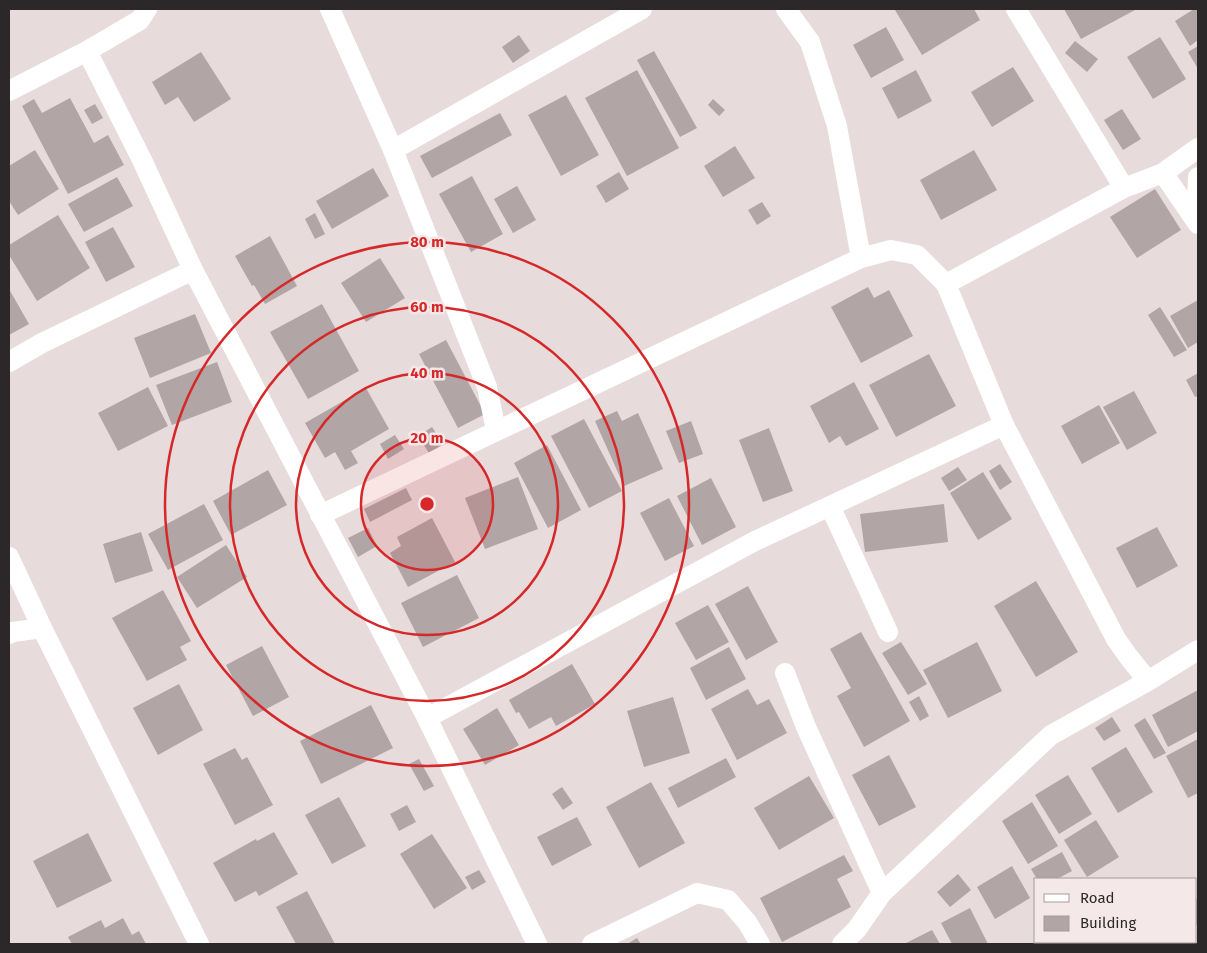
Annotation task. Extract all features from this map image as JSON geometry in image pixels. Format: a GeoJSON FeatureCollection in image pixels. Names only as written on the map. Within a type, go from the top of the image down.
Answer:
{"type":"FeatureCollection","features":[{"type":"Feature","properties":{"kind":"street"},"geometry":{"type":"LineString","coordinates":[[9,90],[87,52],[140,20],[146,9]]}},
{"type":"Feature","properties":{"kind":"street"},"geometry":{"type":"LineString","coordinates":[[330,9],[393,150],[487,387],[496,430]]}},
{"type":"Feature","properties":{"kind":"street"},"geometry":{"type":"LineString","coordinates":[[393,150],[642,9]]}},
{"type":"Feature","properties":{"kind":"street"},"geometry":{"type":"LineString","coordinates":[[786,9],[810,42],[837,126],[861,258]]}},
{"type":"Feature","properties":{"kind":"street"},"geometry":{"type":"LineString","coordinates":[[1016,9],[1124,188]]}},
{"type":"Feature","properties":{"kind":"street"},"geometry":{"type":"LineString","coordinates":[[87,52],[142,160],[193,270],[428,718],[536,944]]}},
{"type":"Feature","properties":{"kind":"street"},"geometry":{"type":"LineString","coordinates":[[946,284],[1124,188],[1163,173],[1198,148]]}},
{"type":"Feature","properties":{"kind":"street"},"geometry":{"type":"LineString","coordinates":[[1163,173],[1197,222]]}},
{"type":"Feature","properties":{"kind":"street"},"geometry":{"type":"LineString","coordinates":[[1197,222],[1198,177]]}},
{"type":"Feature","properties":{"kind":"street"},"geometry":{"type":"LineString","coordinates":[[320,515],[861,258],[891,250],[917,254],[946,284],[1004,424],[1116,639],[1148,681]]}},
{"type":"Feature","properties":{"kind":"street"},"geometry":{"type":"LineString","coordinates":[[9,362],[42,343],[193,270]]}},
{"type":"Feature","properties":{"kind":"street"},"geometry":{"type":"LineString","coordinates":[[428,718],[755,541],[1004,424]]}},
{"type":"Feature","properties":{"kind":"street"},"geometry":{"type":"LineString","coordinates":[[830,506],[888,632]]}},
{"type":"Feature","properties":{"kind":"street"},"geometry":{"type":"LineString","coordinates":[[9,557],[42,628],[199,944]]}},
{"type":"Feature","properties":{"kind":"street"},"geometry":{"type":"LineString","coordinates":[[9,634],[42,628]]}},
{"type":"Feature","properties":{"kind":"street"},"geometry":{"type":"LineString","coordinates":[[842,944],[861,937],[882,894],[1051,735],[1148,681],[1198,650]]}},
{"type":"Feature","properties":{"kind":"street"},"geometry":{"type":"LineString","coordinates":[[785,673],[806,727],[882,894]]}},
{"type":"Feature","properties":{"kind":"street"},"geometry":{"type":"LineString","coordinates":[[592,944],[697,893],[728,900],[747,922],[760,944]]}},
{"type":"Feature","properties":{"kind":"building"},"geometry":{"type":"Polygon","coordinates":[[[974,9],[980,20],[922,55],[895,10],[974,9]]]}},
{"type":"Feature","properties":{"kind":"building"},"geometry":{"type":"Polygon","coordinates":[[[1064,9],[1134,9],[1135,10],[1081,39],[1064,9]]]}},
{"type":"Feature","properties":{"kind":"building"},"geometry":{"type":"Polygon","coordinates":[[[1194,9],[1198,9],[1198,40],[1190,46],[1175,21],[1194,9]]]}},
{"type":"Feature","properties":{"kind":"building"},"geometry":{"type":"Polygon","coordinates":[[[886,27],[904,60],[871,78],[853,45],[886,27]]]}},
{"type":"Feature","properties":{"kind":"building"},"geometry":{"type":"Polygon","coordinates":[[[519,35],[530,51],[513,63],[502,47],[519,35]]]}},
{"type":"Feature","properties":{"kind":"building"},"geometry":{"type":"Polygon","coordinates":[[[1160,37],[1186,79],[1153,99],[1127,57],[1160,37]]]}},
{"type":"Feature","properties":{"kind":"building"},"geometry":{"type":"Polygon","coordinates":[[[1075,41],[1098,59],[1087,72],[1065,53],[1075,41]]]}},
{"type":"Feature","properties":{"kind":"building"},"geometry":{"type":"Polygon","coordinates":[[[1198,46],[1198,69],[1188,52],[1198,46]]]}},
{"type":"Feature","properties":{"kind":"building"},"geometry":{"type":"Polygon","coordinates":[[[654,51],[697,128],[680,137],[637,60],[654,51]]]}},
{"type":"Feature","properties":{"kind":"building"},"geometry":{"type":"Polygon","coordinates":[[[201,52],[231,99],[194,122],[178,97],[165,105],[152,82],[201,52]]]}},
{"type":"Feature","properties":{"kind":"building"},"geometry":{"type":"Polygon","coordinates":[[[1013,67],[1034,101],[992,127],[971,92],[1013,67]]]}},
{"type":"Feature","properties":{"kind":"building"},"geometry":{"type":"Polygon","coordinates":[[[637,70],[679,148],[627,176],[585,98],[637,70]]]}},
{"type":"Feature","properties":{"kind":"building"},"geometry":{"type":"Polygon","coordinates":[[[916,70],[932,101],[898,119],[882,88],[916,70]]]}},
{"type":"Feature","properties":{"kind":"building"},"geometry":{"type":"Polygon","coordinates":[[[566,95],[599,155],[561,176],[528,115],[566,95]]]}},
{"type":"Feature","properties":{"kind":"building"},"geometry":{"type":"Polygon","coordinates":[[[70,98],[94,143],[108,135],[124,165],[68,194],[22,106],[34,99],[42,113],[70,98]]]}},
{"type":"Feature","properties":{"kind":"building"},"geometry":{"type":"Polygon","coordinates":[[[713,99],[725,110],[719,116],[708,105],[713,99]]]}},
{"type":"Feature","properties":{"kind":"building"},"geometry":{"type":"Polygon","coordinates":[[[95,104],[103,118],[92,124],[84,110],[95,104]]]}},
{"type":"Feature","properties":{"kind":"building"},"geometry":{"type":"Polygon","coordinates":[[[1122,109],[1141,139],[1123,150],[1104,120],[1122,109]]]}},
{"type":"Feature","properties":{"kind":"building"},"geometry":{"type":"Polygon","coordinates":[[[500,113],[512,135],[432,178],[420,156],[500,113]]]}},
{"type":"Feature","properties":{"kind":"building"},"geometry":{"type":"Polygon","coordinates":[[[735,146],[755,178],[723,197],[704,166],[735,146]]]}},
{"type":"Feature","properties":{"kind":"building"},"geometry":{"type":"Polygon","coordinates":[[[35,150],[59,189],[18,215],[9,201],[9,166],[35,150]]]}},
{"type":"Feature","properties":{"kind":"building"},"geometry":{"type":"Polygon","coordinates":[[[974,150],[997,190],[941,220],[920,180],[974,150]]]}},
{"type":"Feature","properties":{"kind":"building"},"geometry":{"type":"Polygon","coordinates":[[[373,168],[389,196],[332,229],[316,201],[373,168]]]}},
{"type":"Feature","properties":{"kind":"building"},"geometry":{"type":"Polygon","coordinates":[[[619,172],[629,189],[606,203],[596,186],[619,172]]]}},
{"type":"Feature","properties":{"kind":"building"},"geometry":{"type":"Polygon","coordinates":[[[472,176],[503,234],[471,252],[439,194],[472,176]]]}},
{"type":"Feature","properties":{"kind":"building"},"geometry":{"type":"Polygon","coordinates":[[[117,177],[133,206],[84,232],[68,204],[117,177]]]}},
{"type":"Feature","properties":{"kind":"building"},"geometry":{"type":"Polygon","coordinates":[[[517,186],[536,220],[513,233],[494,199],[517,186]]]}},
{"type":"Feature","properties":{"kind":"building"},"geometry":{"type":"Polygon","coordinates":[[[1155,189],[1181,230],[1137,258],[1110,217],[1155,189]]]}},
{"type":"Feature","properties":{"kind":"building"},"geometry":{"type":"Polygon","coordinates":[[[762,202],[771,216],[757,225],[748,210],[762,202]]]}},
{"type":"Feature","properties":{"kind":"building"},"geometry":{"type":"Polygon","coordinates":[[[315,213],[325,234],[315,239],[305,219],[315,213]]]}},
{"type":"Feature","properties":{"kind":"building"},"geometry":{"type":"Polygon","coordinates":[[[58,215],[90,268],[37,301],[9,255],[9,245],[58,215]]]}},
{"type":"Feature","properties":{"kind":"building"},"geometry":{"type":"Polygon","coordinates":[[[113,227],[135,267],[106,282],[85,242],[113,227]]]}},
{"type":"Feature","properties":{"kind":"building"},"geometry":{"type":"Polygon","coordinates":[[[270,236],[297,286],[265,304],[235,256],[270,236]]]}},
{"type":"Feature","properties":{"kind":"building"},"geometry":{"type":"Polygon","coordinates":[[[380,258],[405,298],[366,322],[341,283],[380,258]]]}},
{"type":"Feature","properties":{"kind":"building"},"geometry":{"type":"Polygon","coordinates":[[[868,287],[874,298],[889,290],[913,336],[861,363],[831,307],[868,287]]]}},
{"type":"Feature","properties":{"kind":"building"},"geometry":{"type":"Polygon","coordinates":[[[9,289],[29,324],[9,335],[9,289]]]}},
{"type":"Feature","properties":{"kind":"building"},"geometry":{"type":"Polygon","coordinates":[[[1198,300],[1198,342],[1188,348],[1170,316],[1198,300]]]}},
{"type":"Feature","properties":{"kind":"building"},"geometry":{"type":"Polygon","coordinates":[[[322,304],[359,371],[308,399],[270,332],[322,304]]]}},
{"type":"Feature","properties":{"kind":"building"},"geometry":{"type":"Polygon","coordinates":[[[1160,307],[1187,350],[1174,357],[1148,315],[1160,307]]]}},
{"type":"Feature","properties":{"kind":"building"},"geometry":{"type":"Polygon","coordinates":[[[195,314],[211,353],[150,378],[134,338],[195,314]]]}},
{"type":"Feature","properties":{"kind":"building"},"geometry":{"type":"Polygon","coordinates":[[[446,340],[485,414],[458,428],[419,354],[446,340]]]}},
{"type":"Feature","properties":{"kind":"building"},"geometry":{"type":"Polygon","coordinates":[[[929,354],[956,406],[896,437],[869,385],[929,354]]]}},
{"type":"Feature","properties":{"kind":"building"},"geometry":{"type":"Polygon","coordinates":[[[217,362],[232,402],[172,425],[156,385],[217,362]]]}},
{"type":"Feature","properties":{"kind":"building"},"geometry":{"type":"Polygon","coordinates":[[[1198,373],[1198,396],[1195,397],[1186,380],[1198,373]]]}},
{"type":"Feature","properties":{"kind":"building"},"geometry":{"type":"Polygon","coordinates":[[[854,382],[879,429],[846,446],[840,436],[829,443],[810,406],[854,382]]]}},
{"type":"Feature","properties":{"kind":"building"},"geometry":{"type":"Polygon","coordinates":[[[148,387],[168,426],[118,451],[98,413],[148,387]]]}},
{"type":"Feature","properties":{"kind":"building"},"geometry":{"type":"Polygon","coordinates":[[[366,388],[389,429],[351,451],[358,463],[345,470],[335,452],[325,458],[305,423],[366,388]]]}},
{"type":"Feature","properties":{"kind":"building"},"geometry":{"type":"Polygon","coordinates":[[[1134,391],[1157,433],[1127,450],[1103,407],[1134,391]]]}},
{"type":"Feature","properties":{"kind":"building"},"geometry":{"type":"Polygon","coordinates":[[[1099,405],[1120,443],[1082,464],[1061,426],[1099,405]]]}},
{"type":"Feature","properties":{"kind":"building"},"geometry":{"type":"Polygon","coordinates":[[[617,411],[622,421],[638,413],[663,469],[624,486],[595,421],[617,411]]]}},
{"type":"Feature","properties":{"kind":"building"},"geometry":{"type":"Polygon","coordinates":[[[584,419],[622,491],[589,508],[551,436],[584,419]]]}},
{"type":"Feature","properties":{"kind":"building"},"geometry":{"type":"Polygon","coordinates":[[[691,421],[703,454],[679,463],[666,431],[691,421]]]}},
{"type":"Feature","properties":{"kind":"building"},"geometry":{"type":"Polygon","coordinates":[[[432,427],[443,444],[429,453],[418,436],[432,427]]]}},
{"type":"Feature","properties":{"kind":"building"},"geometry":{"type":"Polygon","coordinates":[[[769,428],[793,491],[763,502],[739,440],[769,428]]]}},
{"type":"Feature","properties":{"kind":"building"},"geometry":{"type":"Polygon","coordinates":[[[395,435],[404,449],[388,459],[380,444],[395,435]]]}},
{"type":"Feature","properties":{"kind":"building"},"geometry":{"type":"Polygon","coordinates":[[[547,445],[581,510],[548,528],[514,463],[547,445]]]}},
{"type":"Feature","properties":{"kind":"building"},"geometry":{"type":"Polygon","coordinates":[[[1000,464],[1012,482],[1000,490],[989,471],[1000,464]]]}},
{"type":"Feature","properties":{"kind":"building"},"geometry":{"type":"Polygon","coordinates":[[[958,467],[967,480],[949,491],[941,478],[958,467]]]}},
{"type":"Feature","properties":{"kind":"building"},"geometry":{"type":"Polygon","coordinates":[[[268,470],[287,505],[231,535],[213,501],[268,470]]]}},
{"type":"Feature","properties":{"kind":"building"},"geometry":{"type":"Polygon","coordinates":[[[983,472],[1012,519],[978,540],[950,493],[983,472]]]}},
{"type":"Feature","properties":{"kind":"building"},"geometry":{"type":"Polygon","coordinates":[[[518,477],[538,529],[485,549],[465,498],[518,477]]]}},
{"type":"Feature","properties":{"kind":"building"},"geometry":{"type":"Polygon","coordinates":[[[711,478],[736,527],[702,545],[677,496],[711,478]]]}},
{"type":"Feature","properties":{"kind":"building"},"geometry":{"type":"Polygon","coordinates":[[[406,488],[412,500],[370,522],[364,509],[406,488]]]}},
{"type":"Feature","properties":{"kind":"building"},"geometry":{"type":"Polygon","coordinates":[[[669,498],[694,546],[665,561],[640,513],[669,498]]]}},
{"type":"Feature","properties":{"kind":"building"},"geometry":{"type":"Polygon","coordinates":[[[204,504],[223,540],[168,570],[148,534],[204,504]]]}},
{"type":"Feature","properties":{"kind":"building"},"geometry":{"type":"Polygon","coordinates":[[[944,504],[948,542],[865,552],[860,514],[944,504]]]}},
{"type":"Feature","properties":{"kind":"building"},"geometry":{"type":"Polygon","coordinates":[[[432,518],[455,562],[408,587],[390,553],[401,546],[397,537],[432,518]]]}},
{"type":"Feature","properties":{"kind":"building"},"geometry":{"type":"Polygon","coordinates":[[[1157,527],[1178,566],[1137,588],[1116,548],[1157,527]]]}},
{"type":"Feature","properties":{"kind":"building"},"geometry":{"type":"Polygon","coordinates":[[[368,528],[377,546],[358,557],[348,538],[368,528]]]}},
{"type":"Feature","properties":{"kind":"building"},"geometry":{"type":"Polygon","coordinates":[[[141,532],[153,571],[115,583],[103,544],[141,532]]]}},
{"type":"Feature","properties":{"kind":"building"},"geometry":{"type":"Polygon","coordinates":[[[226,545],[247,577],[197,608],[177,577],[226,545]]]}},
{"type":"Feature","properties":{"kind":"building"},"geometry":{"type":"Polygon","coordinates":[[[457,575],[479,618],[423,647],[401,603],[457,575]]]}},
{"type":"Feature","properties":{"kind":"building"},"geometry":{"type":"Polygon","coordinates":[[[1036,581],[1078,652],[1036,677],[994,606],[1036,581]]]}},
{"type":"Feature","properties":{"kind":"building"},"geometry":{"type":"Polygon","coordinates":[[[748,586],[778,642],[746,660],[715,604],[748,586]]]}},
{"type":"Feature","properties":{"kind":"building"},"geometry":{"type":"Polygon","coordinates":[[[163,590],[191,641],[180,647],[187,660],[147,681],[112,618],[163,590]]]}},
{"type":"Feature","properties":{"kind":"building"},"geometry":{"type":"Polygon","coordinates":[[[708,605],[729,642],[696,660],[675,623],[708,605]]]}},
{"type":"Feature","properties":{"kind":"building"},"geometry":{"type":"Polygon","coordinates":[[[861,632],[910,721],[864,747],[837,696],[851,688],[830,649],[861,632]]]}},
{"type":"Feature","properties":{"kind":"building"},"geometry":{"type":"Polygon","coordinates":[[[901,642],[927,684],[908,695],[882,653],[901,642]]]}},
{"type":"Feature","properties":{"kind":"building"},"geometry":{"type":"Polygon","coordinates":[[[977,642],[1002,691],[948,718],[923,670],[977,642]]]}},
{"type":"Feature","properties":{"kind":"building"},"geometry":{"type":"Polygon","coordinates":[[[262,646],[289,697],[253,716],[226,665],[262,646]]]}},
{"type":"Feature","properties":{"kind":"building"},"geometry":{"type":"Polygon","coordinates":[[[729,647],[746,679],[706,700],[690,668],[729,647]]]}},
{"type":"Feature","properties":{"kind":"building"},"geometry":{"type":"Polygon","coordinates":[[[572,664],[595,704],[556,726],[551,717],[529,729],[519,712],[516,713],[509,700],[572,664]]]}},
{"type":"Feature","properties":{"kind":"building"},"geometry":{"type":"Polygon","coordinates":[[[179,684],[203,730],[158,755],[133,708],[179,684]]]}},
{"type":"Feature","properties":{"kind":"building"},"geometry":{"type":"Polygon","coordinates":[[[748,689],[757,705],[769,699],[787,733],[737,760],[711,709],[748,689]]]}},
{"type":"Feature","properties":{"kind":"building"},"geometry":{"type":"Polygon","coordinates":[[[1198,690],[1198,731],[1168,747],[1152,715],[1198,690]]]}},
{"type":"Feature","properties":{"kind":"building"},"geometry":{"type":"Polygon","coordinates":[[[919,696],[929,716],[920,721],[909,702],[919,696]]]}},
{"type":"Feature","properties":{"kind":"building"},"geometry":{"type":"Polygon","coordinates":[[[673,697],[690,753],[644,767],[627,711],[673,697]]]}},
{"type":"Feature","properties":{"kind":"building"},"geometry":{"type":"Polygon","coordinates":[[[371,705],[393,748],[321,784],[300,741],[371,705]]]}},
{"type":"Feature","properties":{"kind":"building"},"geometry":{"type":"Polygon","coordinates":[[[497,708],[519,745],[485,765],[463,729],[497,708]]]}},
{"type":"Feature","properties":{"kind":"building"},"geometry":{"type":"Polygon","coordinates":[[[1112,717],[1121,731],[1104,741],[1095,728],[1112,717]]]}},
{"type":"Feature","properties":{"kind":"building"},"geometry":{"type":"Polygon","coordinates":[[[1145,718],[1166,753],[1154,759],[1134,725],[1145,718]]]}},
{"type":"Feature","properties":{"kind":"building"},"geometry":{"type":"Polygon","coordinates":[[[1198,739],[1198,793],[1188,798],[1166,756],[1198,739]]]}},
{"type":"Feature","properties":{"kind":"building"},"geometry":{"type":"Polygon","coordinates":[[[1126,747],[1153,792],[1118,813],[1091,768],[1126,747]]]}},
{"type":"Feature","properties":{"kind":"building"},"geometry":{"type":"Polygon","coordinates":[[[235,748],[242,760],[247,757],[273,805],[235,825],[203,764],[235,748]]]}},
{"type":"Feature","properties":{"kind":"building"},"geometry":{"type":"Polygon","coordinates":[[[889,755],[916,807],[879,826],[852,775],[889,755]]]}},
{"type":"Feature","properties":{"kind":"building"},"geometry":{"type":"Polygon","coordinates":[[[726,758],[736,777],[678,808],[668,788],[726,758]]]}},
{"type":"Feature","properties":{"kind":"building"},"geometry":{"type":"Polygon","coordinates":[[[419,759],[434,786],[424,791],[409,764],[419,759]]]}},
{"type":"Feature","properties":{"kind":"building"},"geometry":{"type":"Polygon","coordinates":[[[1068,775],[1092,814],[1059,834],[1035,795],[1068,775]]]}},
{"type":"Feature","properties":{"kind":"building"},"geometry":{"type":"Polygon","coordinates":[[[809,776],[834,818],[779,850],[754,808],[809,776]]]}},
{"type":"Feature","properties":{"kind":"building"},"geometry":{"type":"Polygon","coordinates":[[[651,782],[685,843],[639,868],[606,807],[651,782]]]}},
{"type":"Feature","properties":{"kind":"building"},"geometry":{"type":"Polygon","coordinates":[[[562,787],[573,803],[563,810],[552,794],[562,787]]]}},
{"type":"Feature","properties":{"kind":"building"},"geometry":{"type":"Polygon","coordinates":[[[339,797],[366,846],[332,864],[305,815],[339,797]]]}},
{"type":"Feature","properties":{"kind":"building"},"geometry":{"type":"Polygon","coordinates":[[[1032,802],[1058,846],[1028,864],[1002,821],[1032,802]]]}},
{"type":"Feature","properties":{"kind":"building"},"geometry":{"type":"Polygon","coordinates":[[[407,805],[416,822],[399,831],[390,814],[407,805]]]}},
{"type":"Feature","properties":{"kind":"building"},"geometry":{"type":"Polygon","coordinates":[[[577,817],[592,845],[552,866],[537,837],[577,817]]]}},
{"type":"Feature","properties":{"kind":"building"},"geometry":{"type":"Polygon","coordinates":[[[1096,820],[1119,857],[1087,877],[1064,840],[1096,820]]]}},
{"type":"Feature","properties":{"kind":"building"},"geometry":{"type":"Polygon","coordinates":[[[274,832],[298,874],[259,896],[256,891],[235,902],[213,863],[256,839],[257,841],[274,832]]]}},
{"type":"Feature","properties":{"kind":"building"},"geometry":{"type":"Polygon","coordinates":[[[88,833],[112,881],[57,908],[33,861],[88,833]]]}},
{"type":"Feature","properties":{"kind":"building"},"geometry":{"type":"Polygon","coordinates":[[[432,834],[467,888],[434,909],[400,854],[432,834]]]}},
{"type":"Feature","properties":{"kind":"building"},"geometry":{"type":"Polygon","coordinates":[[[1062,852],[1072,871],[1059,878],[1036,878],[1031,869],[1062,852]]]}},
{"type":"Feature","properties":{"kind":"building"},"geometry":{"type":"Polygon","coordinates":[[[844,855],[853,871],[837,879],[851,907],[782,942],[760,898],[844,855]]]}},
{"type":"Feature","properties":{"kind":"building"},"geometry":{"type":"Polygon","coordinates":[[[1012,866],[1030,898],[995,919],[977,887],[1012,866]]]}},
{"type":"Feature","properties":{"kind":"building"},"geometry":{"type":"Polygon","coordinates":[[[479,870],[486,882],[472,890],[465,877],[479,870]]]}},
{"type":"Feature","properties":{"kind":"building"},"geometry":{"type":"Polygon","coordinates":[[[958,874],[971,890],[950,907],[937,892],[958,874]]]}},
{"type":"Feature","properties":{"kind":"building"},"geometry":{"type":"Polygon","coordinates":[[[307,891],[335,944],[296,944],[276,907],[307,891]]]}},
{"type":"Feature","properties":{"kind":"building"},"geometry":{"type":"Polygon","coordinates":[[[1198,898],[1198,928],[1197,926],[1198,898]]]}},
{"type":"Feature","properties":{"kind":"building"},"geometry":{"type":"Polygon","coordinates":[[[970,908],[988,944],[952,944],[941,923],[970,908]]]}},
{"type":"Feature","properties":{"kind":"building"},"geometry":{"type":"Polygon","coordinates":[[[123,918],[132,935],[139,931],[146,944],[72,944],[68,937],[101,920],[105,928],[123,918]]]}},
{"type":"Feature","properties":{"kind":"building"},"geometry":{"type":"Polygon","coordinates":[[[932,930],[940,944],[904,944],[932,930]]]}},
{"type":"Feature","properties":{"kind":"building"},"geometry":{"type":"Polygon","coordinates":[[[637,938],[641,944],[627,944],[637,938]]]}},
{"type":"Feature","properties":{"kind":"building"},"geometry":{"type":"Polygon","coordinates":[[[1094,943],[1113,944],[1095,944],[1094,943]]]}},
{"type":"Feature","properties":{"kind":"building"},"geometry":{"type":"Polygon","coordinates":[[[1164,943],[1165,944],[1120,944],[1164,943]]]}}]}
